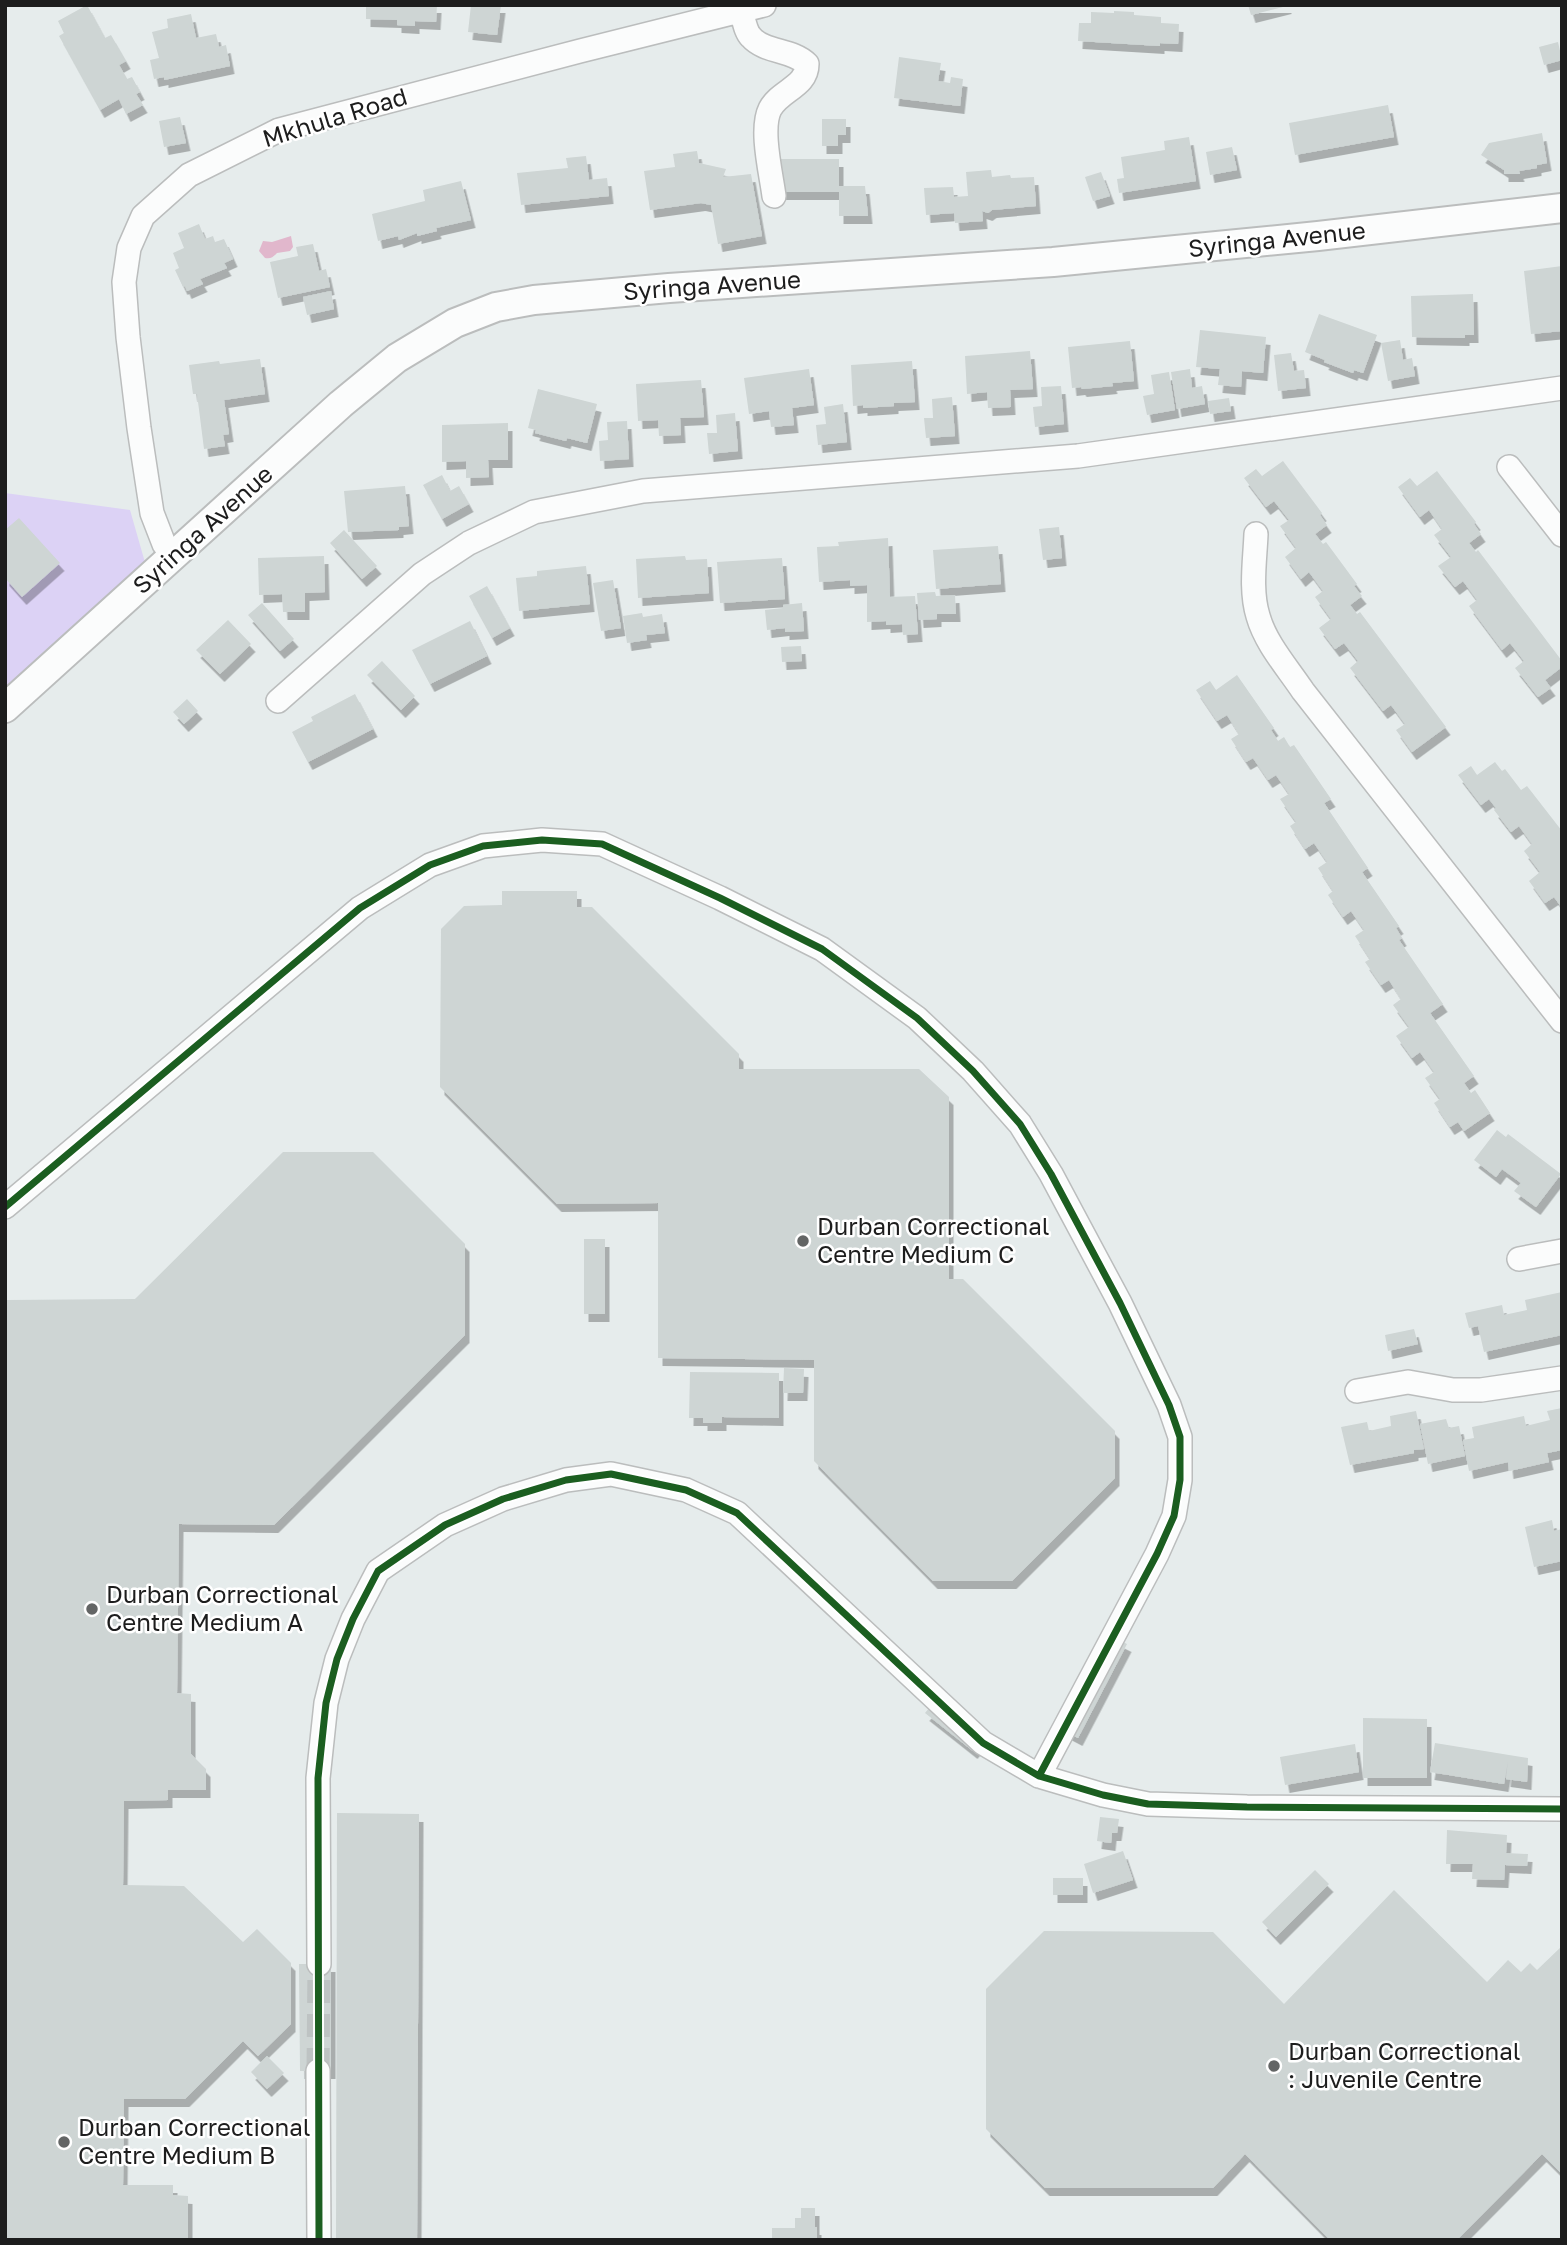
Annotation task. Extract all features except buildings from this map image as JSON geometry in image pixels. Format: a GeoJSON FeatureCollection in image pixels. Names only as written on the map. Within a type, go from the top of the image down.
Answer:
{"type":"FeatureCollection","features":[{"type":"Feature","properties":{"kind":"street","name":"Mkhula Road"},"geometry":{"type":"LineString","coordinates":[[173,557],[164,544],[152,513],[128,338],[124,282],[129,248],[143,216],[189,174],[279,130],[764,5]]}},
{"type":"Feature","properties":{"kind":"street"},"geometry":{"type":"LineString","coordinates":[[741,11],[751,37],[759,43],[800,57],[807,64],[803,80],[772,106],[766,118],[774,196]]}},
{"type":"Feature","properties":{"kind":"street","name":"Syringa Avenue"},"geometry":{"type":"LineString","coordinates":[[5,708],[341,404],[397,358],[455,323],[496,307],[534,300],[669,288],[1079,259],[1318,236],[1562,208]]}},
{"type":"Feature","properties":{"kind":"street"},"geometry":{"type":"LineString","coordinates":[[278,701],[422,574],[469,543],[534,512],[643,491],[1079,456],[1562,388]]}},
{"type":"Feature","properties":{"kind":"street"},"geometry":{"type":"LineString","coordinates":[[1509,467],[1562,534]]}},
{"type":"Feature","properties":{"kind":"street"},"geometry":{"type":"LineString","coordinates":[[1256,534],[1254,585],[1258,615],[1270,643],[1303,691],[1562,1021]]}},
{"type":"Feature","properties":{"kind":"street"},"geometry":{"type":"LineString","coordinates":[[5,1208],[360,908],[430,865],[483,846],[541,840],[602,844],[822,949],[917,1018],[973,1071],[1020,1124],[1051,1174],[1120,1303],[1169,1405],[1180,1437],[1180,1480],[1174,1516],[1157,1554],[1039,1776]]}},
{"type":"Feature","properties":{"kind":"street"},"geometry":{"type":"LineString","coordinates":[[1519,1259],[1562,1251]]}},
{"type":"Feature","properties":{"kind":"street"},"geometry":{"type":"LineString","coordinates":[[1357,1391],[1408,1382],[1453,1390],[1481,1390],[1562,1378]]}},
{"type":"Feature","properties":{"kind":"street"},"geometry":{"type":"LineString","coordinates":[[319,1964],[319,1766],[326,1703],[337,1659],[353,1619],[379,1571],[445,1525],[503,1499],[566,1480],[611,1474],[686,1490],[737,1513],[983,1743],[1039,1776],[1103,1795],[1148,1804],[1562,1809]]}},
{"type":"Feature","properties":{"kind":"street"},"geometry":{"type":"LineString","coordinates":[[318,2071],[319,2240]]}},
{"type":"Feature","properties":{"kind":"shaded area"},"geometry":{"type":"Polygon","coordinates":[[[291,236],[293,247],[290,251],[265,258],[259,251],[263,241],[272,242],[291,236]]]}},
{"type":"Feature","properties":{"kind":"shaded area"},"geometry":{"type":"Polygon","coordinates":[[[5,493],[130,510],[148,573],[5,703],[5,493]]]}},
{"type":"Feature","properties":{"kind":"tunnel"},"geometry":{"type":"LineString","coordinates":[[318,2071],[319,1964]]}},
{"type":"Feature","properties":{"kind":"cycle path"},"geometry":{"type":"LineString","coordinates":[[5,1207],[360,908],[430,865],[483,846],[542,840],[602,844],[822,949],[917,1018],[973,1071],[1020,1124],[1051,1174],[1120,1303],[1169,1405],[1180,1437],[1180,1480],[1174,1516],[1157,1554],[1039,1776]]}},
{"type":"Feature","properties":{"kind":"cycle path"},"geometry":{"type":"LineString","coordinates":[[319,2240],[318,1778],[326,1703],[337,1659],[353,1619],[378,1571],[445,1525],[503,1499],[566,1480],[611,1474],[686,1490],[737,1513],[983,1743],[1039,1776],[1103,1795],[1148,1804],[1562,1809]]}},
{"type":"Feature","properties":{"kind":"place","name":"Durban Correctional Centre Medium C"},"geometry":{"type":"Point","coordinates":[803,1241]}},
{"type":"Feature","properties":{"kind":"place","name":"Durban Correctional Centre Medium A"},"geometry":{"type":"Point","coordinates":[92,1609]}},
{"type":"Feature","properties":{"kind":"place","name":"Durban Correctional : Juvenile Centre"},"geometry":{"type":"Point","coordinates":[1274,2066]}},
{"type":"Feature","properties":{"kind":"place","name":"Durban Correctional Centre Medium B"},"geometry":{"type":"Point","coordinates":[64,2142]}}]}
